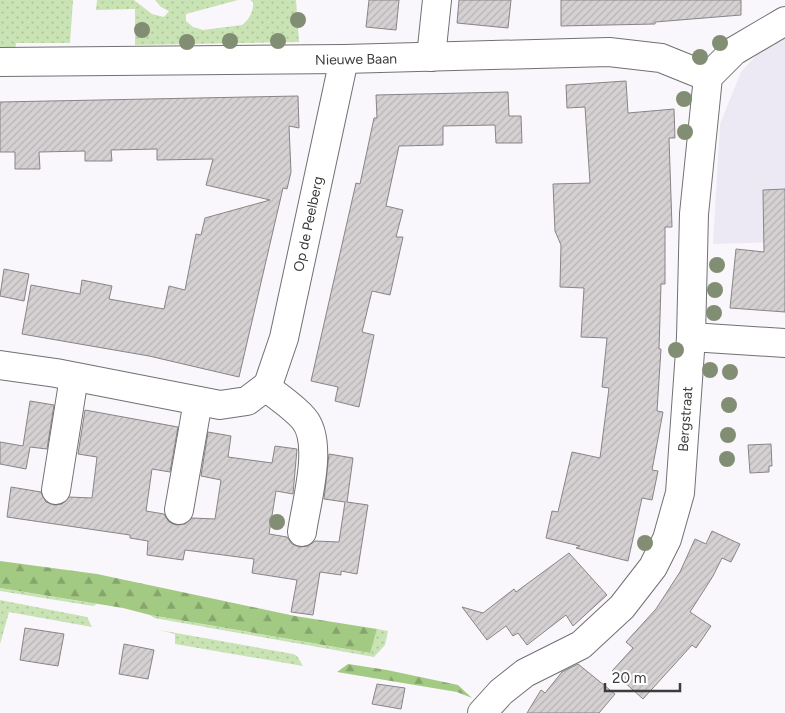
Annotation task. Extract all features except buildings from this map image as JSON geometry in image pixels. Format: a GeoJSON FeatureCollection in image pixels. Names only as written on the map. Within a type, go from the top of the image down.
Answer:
{"type":"FeatureCollection","features":[{"type":"Feature","properties":{"kind":"street"},"geometry":{"type":"LineString","coordinates":[[431,57],[437,0]]}},
{"type":"Feature","properties":{"kind":"street"},"geometry":{"type":"LineString","coordinates":[[708,77],[734,51],[785,21]]}},
{"type":"Feature","properties":{"kind":"street","name":"Nieuwe Baan"},"geometry":{"type":"LineString","coordinates":[[0,62],[344,59],[609,52],[661,58],[708,77]]}},
{"type":"Feature","properties":{"kind":"street","name":"Op de Peelberg"},"geometry":{"type":"LineString","coordinates":[[266,386],[284,338],[344,59]]}},
{"type":"Feature","properties":{"kind":"street","name":"Bergstraat"},"geometry":{"type":"LineString","coordinates":[[482,713],[501,692],[525,673],[581,645],[622,607],[653,566],[667,539],[680,493],[690,336],[694,214],[708,77]]}},
{"type":"Feature","properties":{"kind":"street"},"geometry":{"type":"LineString","coordinates":[[690,336],[785,343]]}},
{"type":"Feature","properties":{"kind":"street"},"geometry":{"type":"LineString","coordinates":[[0,365],[220,405],[248,401],[266,386],[304,419],[313,436],[314,451],[302,532]]}},
{"type":"Feature","properties":{"kind":"street"},"geometry":{"type":"LineString","coordinates":[[56,490],[74,377]]}},
{"type":"Feature","properties":{"kind":"street"},"geometry":{"type":"LineString","coordinates":[[179,510],[198,401]]}},
{"type":"Feature","properties":{"kind":"shaded area"},"geometry":{"type":"Polygon","coordinates":[[[785,32],[785,242],[713,244],[720,124],[741,72],[772,38],[785,32]]]}},
{"type":"Feature","properties":{"kind":"green space"},"geometry":{"type":"Polygon","coordinates":[[[0,0],[73,0],[70,43],[16,43],[15,54],[0,54],[0,0]]]}},
{"type":"Feature","properties":{"kind":"green space"},"geometry":{"type":"Polygon","coordinates":[[[97,0],[134,0],[152,14],[164,17],[169,11],[161,7],[155,0],[238,0],[186,14],[186,21],[193,27],[203,30],[242,25],[247,21],[252,12],[253,2],[250,0],[296,0],[299,42],[135,45],[135,9],[96,10],[97,0]]]}},
{"type":"Feature","properties":{"kind":"green space"},"geometry":{"type":"Polygon","coordinates":[[[0,561],[97,574],[295,616],[377,629],[370,653],[150,615],[123,608],[0,588],[0,561]]]}},
{"type":"Feature","properties":{"kind":"green space"},"geometry":{"type":"Polygon","coordinates":[[[0,588],[97,604],[93,606],[0,591],[0,588]]]}},
{"type":"Feature","properties":{"kind":"green space"},"geometry":{"type":"Polygon","coordinates":[[[0,600],[87,617],[92,627],[9,612],[0,644],[0,600]]]}},
{"type":"Feature","properties":{"kind":"green space"},"geometry":{"type":"Polygon","coordinates":[[[150,615],[369,653],[377,629],[388,631],[385,645],[374,657],[154,618],[150,615]]]}},
{"type":"Feature","properties":{"kind":"green space"},"geometry":{"type":"Polygon","coordinates":[[[159,630],[293,654],[297,656],[303,666],[175,644],[175,634],[159,630]]]}},
{"type":"Feature","properties":{"kind":"green space"},"geometry":{"type":"Polygon","coordinates":[[[348,664],[458,685],[472,698],[457,692],[337,672],[348,664]]]}}]}
